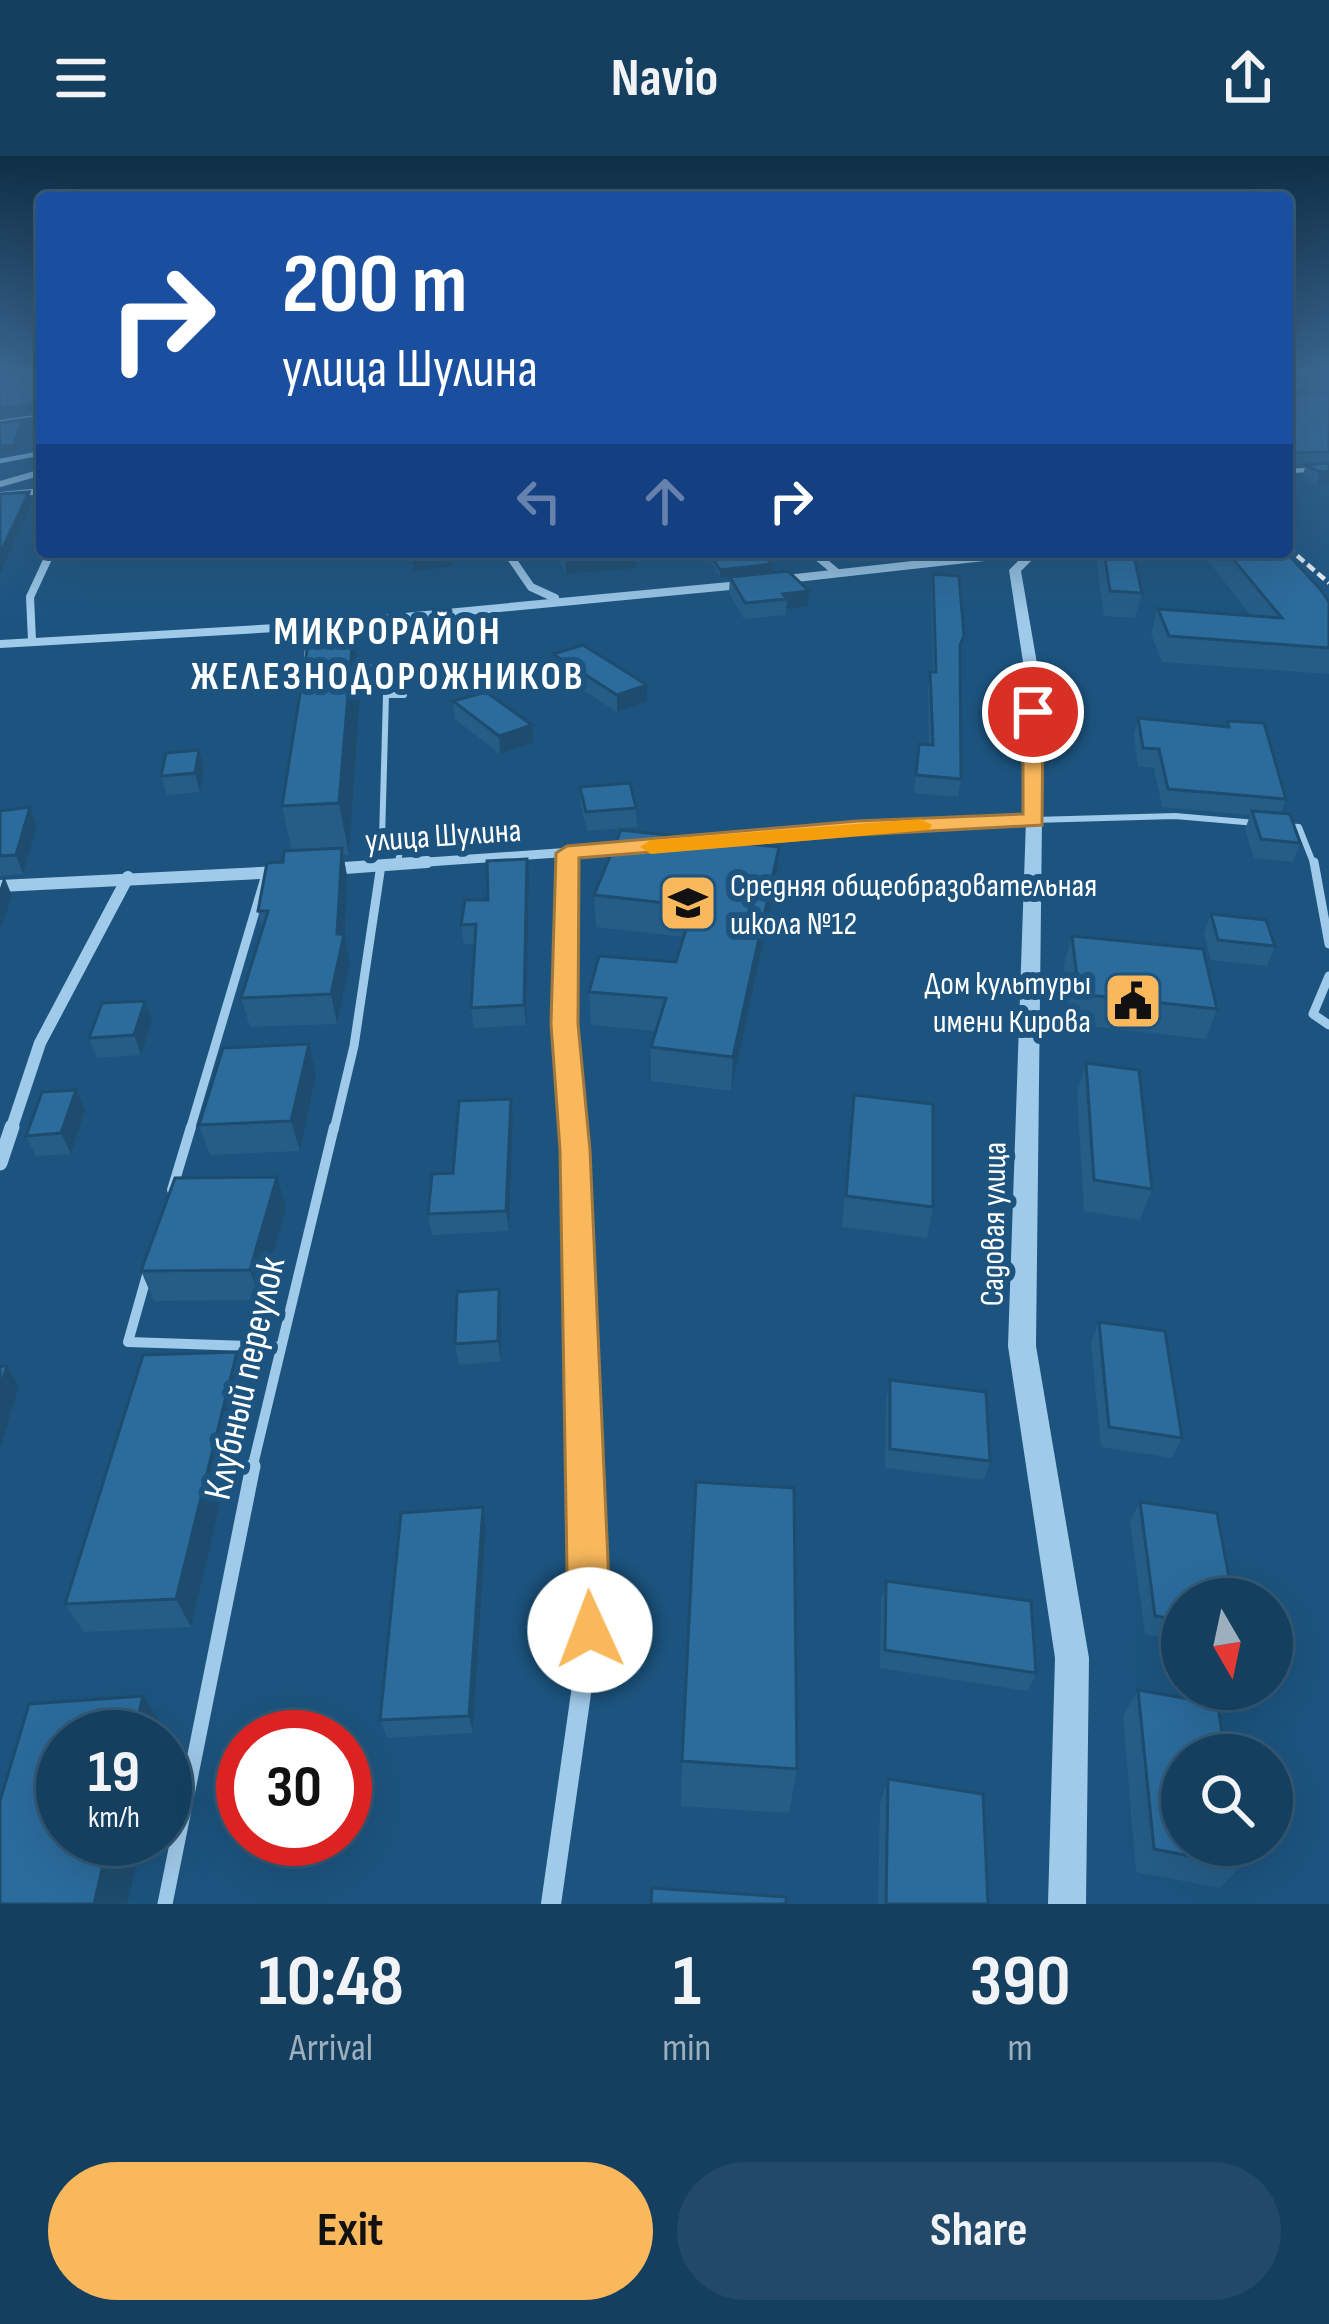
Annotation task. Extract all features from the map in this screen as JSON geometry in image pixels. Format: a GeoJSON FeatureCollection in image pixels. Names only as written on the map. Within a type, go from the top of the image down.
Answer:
{"type":"FeatureCollection","features":[{"type":"Feature","properties":{"kind":"street"},"geometry":{"type":"LineString","coordinates":[[0,484],[36,474]]}},
{"type":"Feature","properties":{"kind":"street"},"geometry":{"type":"LineString","coordinates":[[0,495],[36,492]]}},
{"type":"Feature","properties":{"kind":"street"},"geometry":{"type":"LineString","coordinates":[[32,640],[30,597],[48,558]]}},
{"type":"Feature","properties":{"kind":"street"},"geometry":{"type":"LineString","coordinates":[[511,558],[527,586],[539,596],[573,602]]}},
{"type":"Feature","properties":{"kind":"street"},"geometry":{"type":"LineString","coordinates":[[819,558],[836,572]]}},
{"type":"Feature","properties":{"kind":"street"},"geometry":{"type":"LineString","coordinates":[[768,581],[973,558]]}},
{"type":"Feature","properties":{"kind":"street","name":"Садовая улица"},"geometry":{"type":"LineString","coordinates":[[1026,558],[1015,570],[1032,675],[1034,820],[1022,1346],[1072,1658],[1067,1904]]}},
{"type":"Feature","properties":{"kind":"street"},"geometry":{"type":"LineString","coordinates":[[0,644],[310,626],[745,584]]}},
{"type":"Feature","properties":{"kind":"street"},"geometry":{"type":"LineString","coordinates":[[694,844],[857,828],[1034,820]]}},
{"type":"Feature","properties":{"kind":"street","name":"улица Шулина"},"geometry":{"type":"LineString","coordinates":[[313,870],[652,847]]}},
{"type":"Feature","properties":{"kind":"street"},"geometry":{"type":"LineString","coordinates":[[551,1904],[590,1630],[575,1150],[565,1024],[567,853]]}},
{"type":"Feature","properties":{"kind":"street"},"geometry":{"type":"LineString","coordinates":[[0,886],[290,872]]}},
{"type":"Feature","properties":{"kind":"street"},"geometry":{"type":"LineString","coordinates":[[0,1162],[40,1043],[128,877]]}},
{"type":"Feature","properties":{"kind":"lane"},"geometry":{"type":"LineString","coordinates":[[1293,471],[1329,469]]}},
{"type":"Feature","properties":{"kind":"lane"},"geometry":{"type":"LineString","coordinates":[[310,626],[305,665],[324,664]]}},
{"type":"Feature","properties":{"kind":"lane"},"geometry":{"type":"LineString","coordinates":[[342,664],[361,662],[392,672],[404,695],[386,695],[382,839],[400,841],[398,864]]}},
{"type":"Feature","properties":{"kind":"lane"},"geometry":{"type":"LineString","coordinates":[[1034,820],[1175,816],[1299,827],[1313,858],[1329,944]]}},
{"type":"Feature","properties":{"kind":"lane","name":"Клубный переулок"},"geometry":{"type":"LineString","coordinates":[[164,1904],[208,1675],[354,1046],[381,865]]}},
{"type":"Feature","properties":{"kind":"lane"},"geometry":{"type":"LineString","coordinates":[[168,1205],[267,873]]}},
{"type":"Feature","properties":{"kind":"lane"},"geometry":{"type":"LineString","coordinates":[[1329,976],[1313,1014],[1329,1025]]}},
{"type":"Feature","properties":{"kind":"lane"},"geometry":{"type":"LineString","coordinates":[[154,1251],[128,1342],[281,1347]]}},
{"type":"Feature","properties":{"kind":"building"},"geometry":{"type":"Polygon","coordinates":[[[1329,463],[1329,471],[1320,472],[1306,465],[1329,463]]]}},
{"type":"Feature","properties":{"kind":"building"},"geometry":{"type":"Polygon","coordinates":[[[29,492],[0,554],[0,494],[29,492]]]}},
{"type":"Feature","properties":{"kind":"building"},"geometry":{"type":"Polygon","coordinates":[[[713,558],[766,558],[772,564],[720,570],[713,558]]]}},
{"type":"Feature","properties":{"kind":"building"},"geometry":{"type":"Polygon","coordinates":[[[1105,558],[1134,558],[1142,593],[1110,591],[1105,558]]]}},
{"type":"Feature","properties":{"kind":"building"},"geometry":{"type":"Polygon","coordinates":[[[1232,558],[1292,558],[1329,602],[1329,648],[1169,636],[1158,609],[1282,618],[1232,558]]]}},
{"type":"Feature","properties":{"kind":"building"},"geometry":{"type":"Polygon","coordinates":[[[788,571],[809,591],[783,594],[787,599],[745,603],[730,577],[788,571]]]}},
{"type":"Feature","properties":{"kind":"building"},"geometry":{"type":"Polygon","coordinates":[[[933,574],[959,576],[964,636],[960,645],[961,779],[916,775],[919,744],[933,745],[933,574]]]}},
{"type":"Feature","properties":{"kind":"building"},"geometry":{"type":"Polygon","coordinates":[[[353,635],[339,803],[282,806],[309,637],[353,635]]]}},
{"type":"Feature","properties":{"kind":"building"},"geometry":{"type":"Polygon","coordinates":[[[583,645],[647,685],[617,695],[553,654],[583,645]]]}},
{"type":"Feature","properties":{"kind":"building"},"geometry":{"type":"Polygon","coordinates":[[[486,692],[532,725],[499,736],[453,701],[486,692]]]}},
{"type":"Feature","properties":{"kind":"building"},"geometry":{"type":"Polygon","coordinates":[[[1138,718],[1229,727],[1227,721],[1264,723],[1286,799],[1168,789],[1159,749],[1143,748],[1138,718]]]}},
{"type":"Feature","properties":{"kind":"building"},"geometry":{"type":"Polygon","coordinates":[[[199,750],[195,773],[161,776],[166,753],[199,750]]]}},
{"type":"Feature","properties":{"kind":"building"},"geometry":{"type":"Polygon","coordinates":[[[630,783],[636,808],[586,812],[580,787],[630,783]]]}},
{"type":"Feature","properties":{"kind":"building"},"geometry":{"type":"Polygon","coordinates":[[[30,807],[16,855],[0,856],[0,811],[30,807]]]}},
{"type":"Feature","properties":{"kind":"building"},"geometry":{"type":"Polygon","coordinates":[[[1252,811],[1290,814],[1300,843],[1261,839],[1252,811]]]}},
{"type":"Feature","properties":{"kind":"building"},"geometry":{"type":"Polygon","coordinates":[[[621,830],[779,847],[733,1057],[651,1047],[666,998],[589,992],[599,956],[676,962],[693,906],[594,895],[621,830]]]}},
{"type":"Feature","properties":{"kind":"building"},"geometry":{"type":"Polygon","coordinates":[[[342,848],[337,934],[344,934],[331,994],[241,998],[268,911],[258,911],[267,863],[283,862],[284,851],[342,848]]]}},
{"type":"Feature","properties":{"kind":"building"},"geometry":{"type":"Polygon","coordinates":[[[527,859],[524,1005],[471,1008],[476,924],[461,925],[465,900],[488,900],[487,861],[527,859]]]}},
{"type":"Feature","properties":{"kind":"building"},"geometry":{"type":"Polygon","coordinates":[[[1211,914],[1266,920],[1275,946],[1218,940],[1211,914]]]}},
{"type":"Feature","properties":{"kind":"building"},"geometry":{"type":"Polygon","coordinates":[[[1072,936],[1203,949],[1217,1009],[1079,994],[1072,936]]]}},
{"type":"Feature","properties":{"kind":"building"},"geometry":{"type":"Polygon","coordinates":[[[145,1001],[134,1035],[89,1038],[102,1003],[145,1001]]]}},
{"type":"Feature","properties":{"kind":"building"},"geometry":{"type":"Polygon","coordinates":[[[309,1044],[291,1121],[199,1125],[223,1048],[309,1044]]]}},
{"type":"Feature","properties":{"kind":"building"},"geometry":{"type":"Polygon","coordinates":[[[1086,1063],[1139,1070],[1152,1189],[1094,1180],[1086,1063]]]}},
{"type":"Feature","properties":{"kind":"building"},"geometry":{"type":"Polygon","coordinates":[[[76,1090],[61,1133],[26,1136],[42,1092],[76,1090]]]}},
{"type":"Feature","properties":{"kind":"building"},"geometry":{"type":"Polygon","coordinates":[[[854,1095],[933,1104],[933,1207],[846,1196],[854,1095]]]}},
{"type":"Feature","properties":{"kind":"building"},"geometry":{"type":"Polygon","coordinates":[[[511,1099],[506,1211],[428,1214],[432,1174],[453,1173],[459,1101],[511,1099]]]}},
{"type":"Feature","properties":{"kind":"building"},"geometry":{"type":"Polygon","coordinates":[[[277,1177],[250,1270],[141,1271],[175,1178],[277,1177]]]}},
{"type":"Feature","properties":{"kind":"building"},"geometry":{"type":"Polygon","coordinates":[[[499,1289],[498,1341],[455,1344],[457,1292],[499,1289]]]}},
{"type":"Feature","properties":{"kind":"building"},"geometry":{"type":"Polygon","coordinates":[[[1099,1322],[1165,1331],[1182,1438],[1109,1427],[1099,1322]]]}},
{"type":"Feature","properties":{"kind":"building"},"geometry":{"type":"Polygon","coordinates":[[[237,1352],[176,1599],[65,1604],[143,1355],[237,1352]]]}},
{"type":"Feature","properties":{"kind":"building"},"geometry":{"type":"Polygon","coordinates":[[[890,1380],[986,1392],[990,1461],[890,1449],[890,1380]]]}},
{"type":"Feature","properties":{"kind":"building"},"geometry":{"type":"Polygon","coordinates":[[[696,1482],[794,1488],[797,1769],[682,1761],[696,1482]]]}},
{"type":"Feature","properties":{"kind":"building"},"geometry":{"type":"Polygon","coordinates":[[[1140,1502],[1217,1513],[1229,1578],[1161,1578],[1161,1617],[1155,1616],[1140,1502]]]}},
{"type":"Feature","properties":{"kind":"building"},"geometry":{"type":"Polygon","coordinates":[[[483,1507],[469,1716],[380,1720],[401,1513],[483,1507]]]}},
{"type":"Feature","properties":{"kind":"building"},"geometry":{"type":"Polygon","coordinates":[[[886,1581],[1031,1601],[1036,1673],[885,1650],[886,1581]]]}},
{"type":"Feature","properties":{"kind":"building"},"geometry":{"type":"Polygon","coordinates":[[[1138,1690],[1161,1694],[1161,1710],[1219,1710],[1222,1734],[1161,1734],[1161,1850],[1154,1849],[1138,1690]]]}},
{"type":"Feature","properties":{"kind":"building"},"geometry":{"type":"Polygon","coordinates":[[[143,1696],[140,1710],[36,1710],[36,1866],[103,1866],[94,1904],[0,1904],[0,1801],[29,1704],[143,1696]]]}},
{"type":"Feature","properties":{"kind":"building"},"geometry":{"type":"Polygon","coordinates":[[[888,1779],[983,1794],[988,1904],[886,1904],[888,1779]]]}},
{"type":"Feature","properties":{"kind":"building"},"geometry":{"type":"Polygon","coordinates":[[[652,1888],[786,1897],[786,1904],[651,1904],[652,1888]]]}},
{"type":"Feature","properties":{"kind":"waterway"},"geometry":{"type":"LineString","coordinates":[[0,461],[34,455]]}},
{"type":"Feature","properties":{"kind":"railway"},"geometry":{"type":"LineString","coordinates":[[1293,552],[1329,583]]}},
{"type":"Feature","properties":{"kind":"slow traffic"},"geometry":{"type":"LineString","coordinates":[[651,847],[921,825]]}},
{"type":"Feature","properties":{"kind":"place","name":"Средняя общеобразовательная школа №12"},"geometry":{"type":"Point","coordinates":[688,903]}},
{"type":"Feature","properties":{"kind":"place","name":"Дом культуры имени Кирова"},"geometry":{"type":"Point","coordinates":[1133,1001]}},
{"type":"Feature","properties":{"kind":"district","name":"МИКРОРАЙОН ЖЕЛЕЗНОДОРОЖНИКОВ"},"geometry":{"type":"Point","coordinates":[388,652]}},
{"type":"Feature","properties":{"kind":"route"},"geometry":{"type":"LineString","coordinates":[[590,1630],[575,1150],[565,1024],[567,853],[857,828],[1034,820],[1033,712]]}}]}
